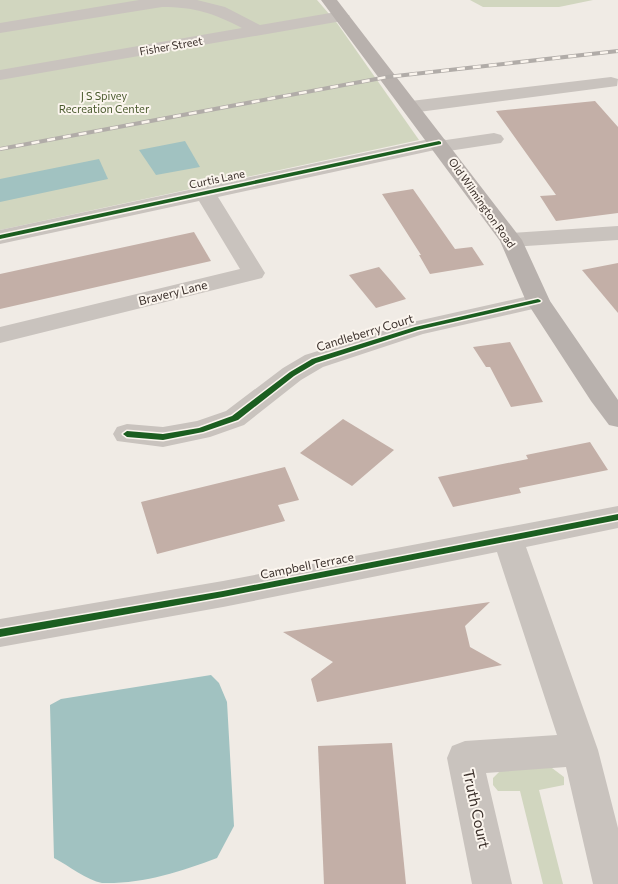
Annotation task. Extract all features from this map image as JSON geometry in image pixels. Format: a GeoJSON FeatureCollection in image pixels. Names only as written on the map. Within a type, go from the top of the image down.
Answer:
{"type":"FeatureCollection","features":[{"type":"Feature","properties":{"kind":"main road","name":"Old Wilmington Road"},"geometry":{"type":"LineString","coordinates":[[335,8],[511,240],[538,301],[600,395],[618,418]]}},
{"type":"Feature","properties":{"kind":"street"},"geometry":{"type":"LineString","coordinates":[[0,28],[128,6],[185,2],[219,10],[257,30]]}},
{"type":"Feature","properties":{"kind":"street","name":"Fisher Street"},"geometry":{"type":"LineString","coordinates":[[0,76],[257,30],[335,8]]}},
{"type":"Feature","properties":{"kind":"street"},"geometry":{"type":"LineString","coordinates":[[411,107],[611,82]]}},
{"type":"Feature","properties":{"kind":"street","name":"Curtis Lane"},"geometry":{"type":"LineString","coordinates":[[0,237],[440,145],[494,139]]}},
{"type":"Feature","properties":{"kind":"street","name":"Bravery Lane"},"geometry":{"type":"LineString","coordinates":[[0,335],[254,273],[205,193]]}},
{"type":"Feature","properties":{"kind":"street"},"geometry":{"type":"LineString","coordinates":[[511,240],[618,234]]}},
{"type":"Feature","properties":{"kind":"street","name":"Candleberry Court"},"geometry":{"type":"LineString","coordinates":[[127,434],[163,436],[200,430],[235,418],[292,374],[314,361],[418,328],[538,301]]}},
{"type":"Feature","properties":{"kind":"street","name":"Campbell Terrace"},"geometry":{"type":"LineString","coordinates":[[0,633],[233,592],[618,517]]}},
{"type":"Feature","properties":{"kind":"street"},"geometry":{"type":"LineString","coordinates":[[508,539],[580,750],[613,884]]}},
{"type":"Feature","properties":{"kind":"street","name":"Truth Court"},"geometry":{"type":"LineString","coordinates":[[492,884],[465,758],[580,750]]}},
{"type":"Feature","properties":{"kind":"green space","name":"J S Spivey Recreation Center"},"geometry":{"type":"Polygon","coordinates":[[[0,0],[317,0],[337,23],[419,140],[0,230],[0,0]]]}},
{"type":"Feature","properties":{"kind":"green space"},"geometry":{"type":"Polygon","coordinates":[[[470,0],[593,0],[559,7],[483,7],[470,0]]]}},
{"type":"Feature","properties":{"kind":"green space"},"geometry":{"type":"Polygon","coordinates":[[[503,768],[552,768],[564,777],[564,785],[539,790],[563,884],[543,884],[520,791],[498,791],[493,785],[493,778],[503,768]]]}},
{"type":"Feature","properties":{"kind":"water"},"geometry":{"type":"Polygon","coordinates":[[[185,141],[200,167],[156,175],[139,150],[185,141]]]}},
{"type":"Feature","properties":{"kind":"water"},"geometry":{"type":"Polygon","coordinates":[[[99,159],[108,179],[0,202],[0,179],[99,159]]]}},
{"type":"Feature","properties":{"kind":"water"},"geometry":{"type":"Polygon","coordinates":[[[211,675],[219,683],[227,702],[234,826],[217,858],[161,876],[117,883],[102,883],[84,876],[54,858],[50,705],[61,699],[211,675]]]}},
{"type":"Feature","properties":{"kind":"building"},"geometry":{"type":"Polygon","coordinates":[[[595,101],[618,127],[618,213],[556,221],[540,196],[556,195],[496,111],[595,101]]]}},
{"type":"Feature","properties":{"kind":"building"},"geometry":{"type":"Polygon","coordinates":[[[413,189],[455,249],[472,247],[484,265],[430,274],[419,255],[421,255],[382,194],[413,189]]]}},
{"type":"Feature","properties":{"kind":"building"},"geometry":{"type":"Polygon","coordinates":[[[194,232],[211,261],[0,309],[0,274],[194,232]]]}},
{"type":"Feature","properties":{"kind":"building"},"geometry":{"type":"Polygon","coordinates":[[[618,263],[618,313],[582,270],[618,263]]]}},
{"type":"Feature","properties":{"kind":"building"},"geometry":{"type":"Polygon","coordinates":[[[379,267],[406,299],[376,308],[349,275],[379,267]]]}},
{"type":"Feature","properties":{"kind":"building"},"geometry":{"type":"Polygon","coordinates":[[[510,342],[543,402],[511,407],[490,367],[486,367],[473,347],[510,342]]]}},
{"type":"Feature","properties":{"kind":"building"},"geometry":{"type":"Polygon","coordinates":[[[343,419],[394,450],[352,486],[300,453],[343,419]]]}},
{"type":"Feature","properties":{"kind":"building"},"geometry":{"type":"Polygon","coordinates":[[[590,442],[608,470],[519,488],[521,493],[453,507],[438,477],[528,459],[526,455],[590,442]]]}},
{"type":"Feature","properties":{"kind":"building"},"geometry":{"type":"Polygon","coordinates":[[[285,467],[299,500],[278,505],[285,521],[157,554],[141,502],[285,467]]]}},
{"type":"Feature","properties":{"kind":"building"},"geometry":{"type":"Polygon","coordinates":[[[490,602],[465,626],[470,647],[502,665],[317,702],[311,679],[333,662],[283,632],[490,602]]]}},
{"type":"Feature","properties":{"kind":"building"},"geometry":{"type":"Polygon","coordinates":[[[392,743],[406,884],[324,884],[318,746],[392,743]]]}},
{"type":"Feature","properties":{"kind":"railway"},"geometry":{"type":"LineString","coordinates":[[0,149],[387,77],[618,51]]}},
{"type":"Feature","properties":{"kind":"cycle path"},"geometry":{"type":"LineString","coordinates":[[0,237],[439,143]]}},
{"type":"Feature","properties":{"kind":"cycle path"},"geometry":{"type":"LineString","coordinates":[[127,434],[163,437],[200,430],[235,418],[292,374],[314,361],[417,328],[538,301]]}},
{"type":"Feature","properties":{"kind":"cycle path"},"geometry":{"type":"LineString","coordinates":[[0,633],[223,594],[618,517]]}}]}
